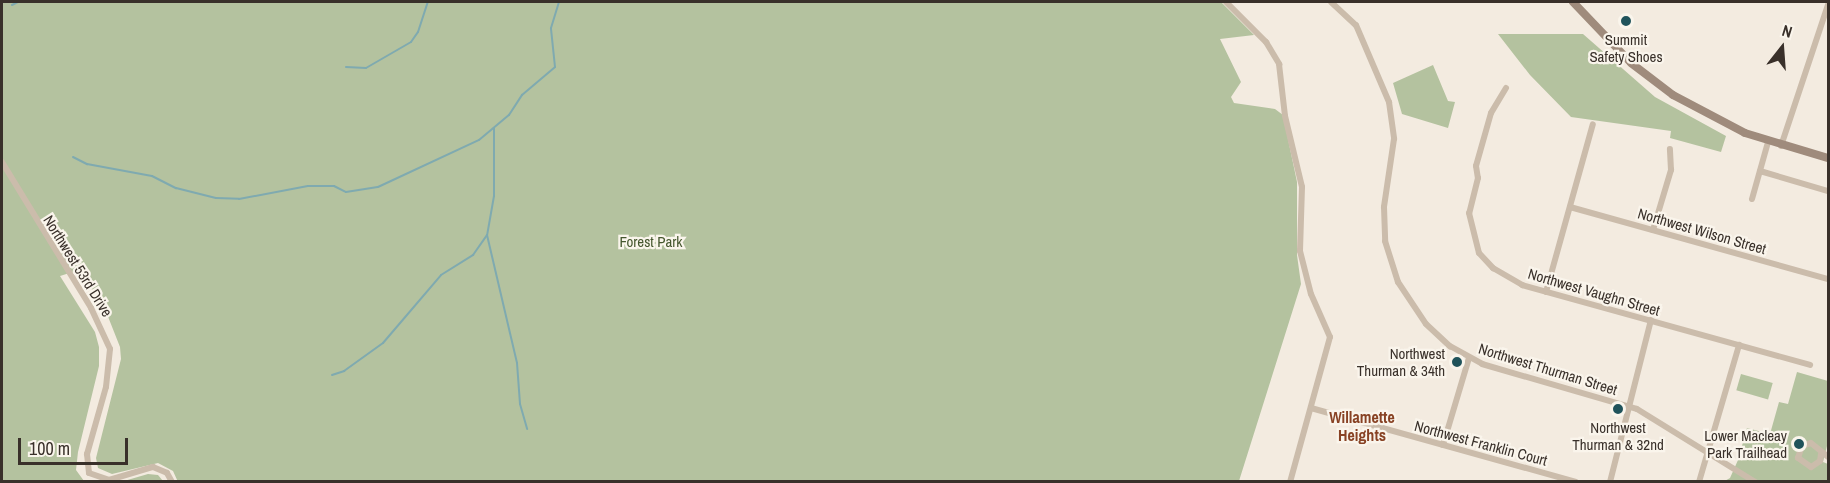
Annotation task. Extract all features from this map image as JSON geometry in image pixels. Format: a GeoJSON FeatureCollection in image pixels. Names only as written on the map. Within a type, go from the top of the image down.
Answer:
{"type":"FeatureCollection","features":[{"type":"Feature","properties":{"kind":"main road"},"geometry":{"type":"LineString","coordinates":[[1573,2],[1610,43],[1653,81],[1702,112],[1768,142],[1828,158]]}},
{"type":"Feature","properties":{"kind":"street"},"geometry":{"type":"LineString","coordinates":[[1226,2],[1266,42],[1282,76],[1285,116],[1302,187],[1300,251],[1311,294],[1330,337],[1290,482]]}},
{"type":"Feature","properties":{"kind":"street","name":"Northwest Thurman Street"},"geometry":{"type":"LineString","coordinates":[[1331,2],[1356,26],[1389,102],[1394,139],[1384,226],[1392,270],[1406,298],[1426,324],[1469,358],[1630,406],[1755,482]]}},
{"type":"Feature","properties":{"kind":"street"},"geometry":{"type":"LineString","coordinates":[[1781,146],[1828,5]]}},
{"type":"Feature","properties":{"kind":"street","name":"Northwest Vaughn Street"},"geometry":{"type":"LineString","coordinates":[[1506,88],[1491,113],[1476,166],[1478,178],[1469,213],[1479,253],[1493,268],[1509,279],[1546,292],[1810,365]]}},
{"type":"Feature","properties":{"kind":"street"},"geometry":{"type":"LineString","coordinates":[[1546,292],[1593,124]]}},
{"type":"Feature","properties":{"kind":"street"},"geometry":{"type":"LineString","coordinates":[[1752,199],[1768,142]]}},
{"type":"Feature","properties":{"kind":"street"},"geometry":{"type":"LineString","coordinates":[[1653,230],[1671,170],[1670,148]]}},
{"type":"Feature","properties":{"kind":"street","name":"Northwest 53rd Drive"},"geometry":{"type":"LineString","coordinates":[[2,162],[91,308],[110,348],[106,387],[87,454],[89,473],[109,480],[153,467],[167,473],[172,482]]}},
{"type":"Feature","properties":{"kind":"street"},"geometry":{"type":"LineString","coordinates":[[1760,171],[1828,191]]}},
{"type":"Feature","properties":{"kind":"street","name":"Northwest Wilson Street"},"geometry":{"type":"LineString","coordinates":[[1570,207],[1828,279]]}},
{"type":"Feature","properties":{"kind":"street"},"geometry":{"type":"LineString","coordinates":[[1610,482],[1651,320]]}},
{"type":"Feature","properties":{"kind":"street"},"geometry":{"type":"LineString","coordinates":[[1700,482],[1739,345]]}},
{"type":"Feature","properties":{"kind":"street"},"geometry":{"type":"LineString","coordinates":[[1443,445],[1469,358]]}},
{"type":"Feature","properties":{"kind":"street","name":"Northwest Franklin Court"},"geometry":{"type":"LineString","coordinates":[[1311,408],[1576,482]]}},
{"type":"Feature","properties":{"kind":"street"},"geometry":{"type":"LineString","coordinates":[[1821,454],[1828,457]]}},
{"type":"Feature","properties":{"kind":"green space","name":"Forest Park"},"geometry":{"type":"Polygon","coordinates":[[[2,2],[1221,2],[1254,35],[1220,39],[1241,82],[1231,97],[1234,103],[1275,109],[1283,115],[1297,182],[1297,255],[1301,284],[1239,481],[178,482],[173,471],[158,463],[112,474],[98,468],[96,458],[121,359],[120,347],[105,309],[79,270],[60,276],[95,332],[99,347],[99,366],[78,452],[76,470],[84,481],[2,481],[2,2]]]}},
{"type":"Feature","properties":{"kind":"green space"},"geometry":{"type":"Polygon","coordinates":[[[1498,34],[1583,34],[1655,97],[1726,136],[1721,152],[1670,138],[1671,131],[1571,117],[1530,75],[1498,34]]]}},
{"type":"Feature","properties":{"kind":"green space"},"geometry":{"type":"Polygon","coordinates":[[[1433,65],[1448,101],[1455,102],[1448,128],[1402,114],[1393,83],[1433,65]]]}},
{"type":"Feature","properties":{"kind":"green space"},"geometry":{"type":"Polygon","coordinates":[[[1797,372],[1828,381],[1828,442],[1823,462],[1828,464],[1828,481],[1723,482],[1730,478],[1738,460],[1747,428],[1770,434],[1779,402],[1788,404],[1797,372]]]}},
{"type":"Feature","properties":{"kind":"green space"},"geometry":{"type":"Polygon","coordinates":[[[1741,374],[1773,383],[1768,399],[1736,390],[1741,374]]]}},
{"type":"Feature","properties":{"kind":"green space"},"geometry":{"type":"Polygon","coordinates":[[[148,474],[158,475],[163,481],[124,481],[148,474]]]}},
{"type":"Feature","properties":{"kind":"waterway"},"geometry":{"type":"LineString","coordinates":[[12,5],[18,2]]}},
{"type":"Feature","properties":{"kind":"waterway"},"geometry":{"type":"LineString","coordinates":[[346,67],[366,68],[411,42],[418,32],[428,2]]}},
{"type":"Feature","properties":{"kind":"waterway"},"geometry":{"type":"LineString","coordinates":[[73,157],[87,164],[152,176],[176,188],[216,198],[239,199],[308,186],[334,186],[346,192],[378,187],[479,140],[509,115],[522,95],[555,67],[551,28],[559,2]]}},
{"type":"Feature","properties":{"kind":"waterway"},"geometry":{"type":"LineString","coordinates":[[494,128],[494,196],[487,235],[517,363],[520,404],[527,429]]}},
{"type":"Feature","properties":{"kind":"waterway"},"geometry":{"type":"LineString","coordinates":[[332,375],[344,371],[383,343],[441,275],[473,255],[487,235]]}},
{"type":"Feature","properties":{"kind":"place","name":"Summit Safety Shoes"},"geometry":{"type":"Point","coordinates":[1626,21]}},
{"type":"Feature","properties":{"kind":"place","name":"Northwest Thurman & 34th"},"geometry":{"type":"Point","coordinates":[1457,362]}},
{"type":"Feature","properties":{"kind":"place","name":"Northwest Thurman & 32nd"},"geometry":{"type":"Point","coordinates":[1618,409]}},
{"type":"Feature","properties":{"kind":"place","name":"Lower Macleay Park Trailhead"},"geometry":{"type":"Point","coordinates":[1799,444]}},
{"type":"Feature","properties":{"kind":"district","name":"Willamette Heights"},"geometry":{"type":"Point","coordinates":[1362,426]}}]}
